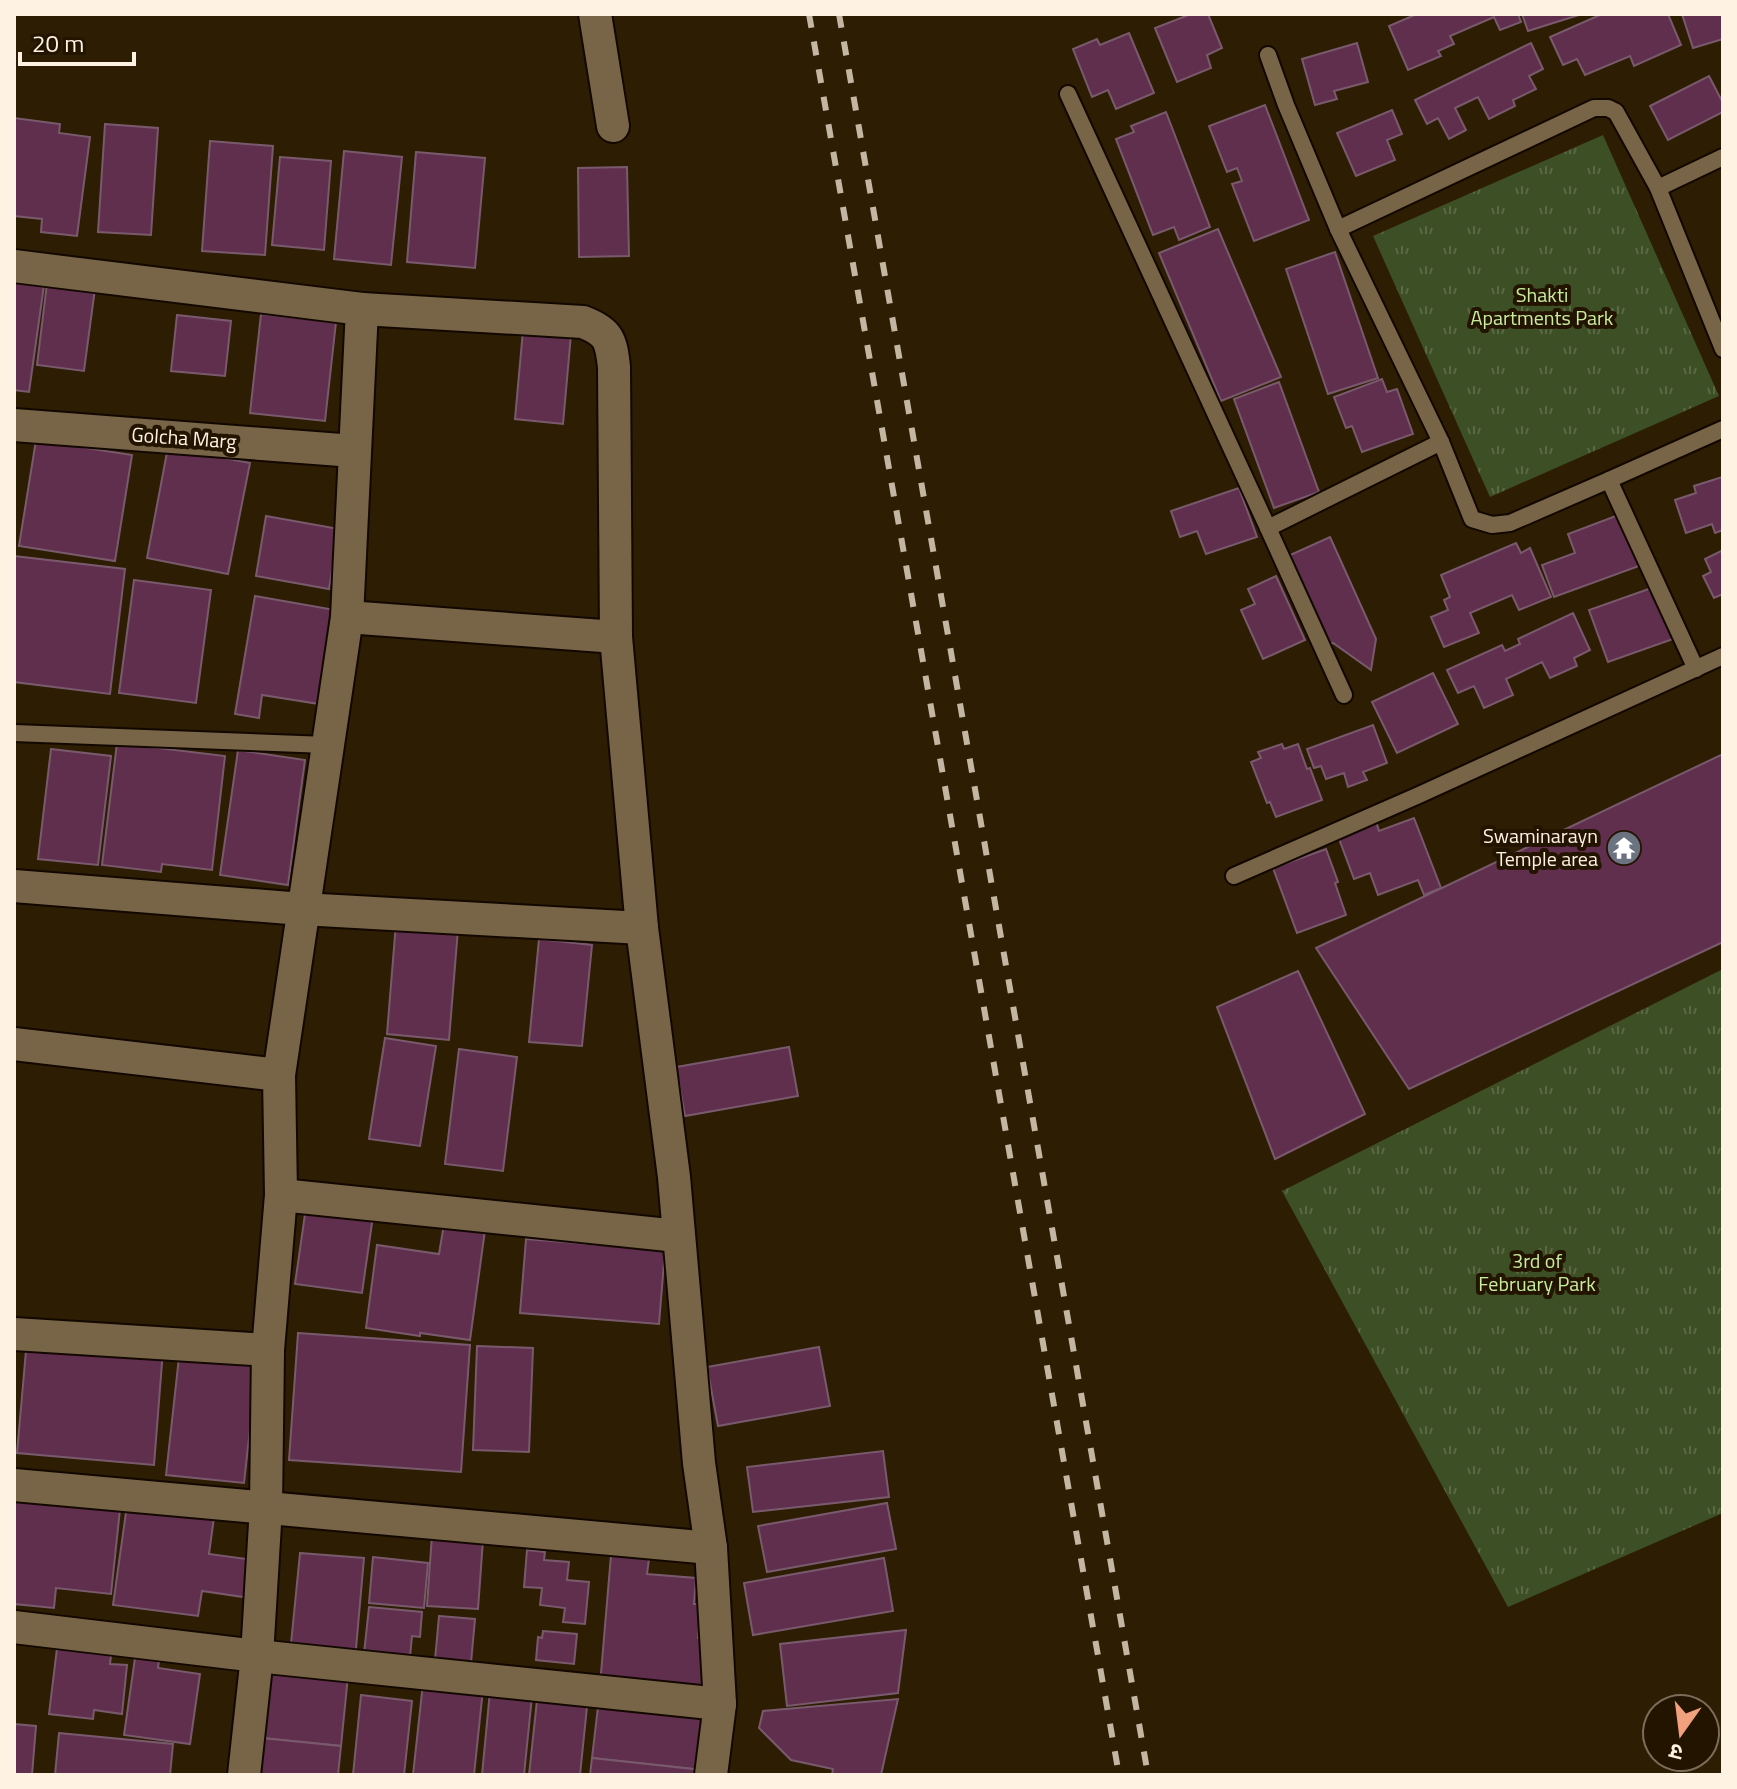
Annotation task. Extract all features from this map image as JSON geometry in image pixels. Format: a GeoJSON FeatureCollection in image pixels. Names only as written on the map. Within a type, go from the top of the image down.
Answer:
{"type":"FeatureCollection","features":[{"type":"Feature","properties":{"kind":"street"},"geometry":{"type":"LineString","coordinates":[[595,14],[613,126]]}},
{"type":"Feature","properties":{"kind":"street"},"geometry":{"type":"LineString","coordinates":[[14,266],[362,309],[583,322],[600,328],[612,344],[616,637],[642,928],[674,1177],[699,1463],[711,1548],[720,1704],[711,1775]]}},
{"type":"Feature","properties":{"kind":"street"},"geometry":{"type":"LineString","coordinates":[[244,1775],[257,1656],[266,1507],[268,1350],[281,1195],[279,1075],[347,617],[362,309]]}},
{"type":"Feature","properties":{"kind":"street","name":"Golcha Marg"},"geometry":{"type":"LineString","coordinates":[[14,425],[354,451]]}},
{"type":"Feature","properties":{"kind":"street"},"geometry":{"type":"LineString","coordinates":[[347,617],[616,637]]}},
{"type":"Feature","properties":{"kind":"street"},"geometry":{"type":"LineString","coordinates":[[14,886],[302,909],[642,928]]}},
{"type":"Feature","properties":{"kind":"street"},"geometry":{"type":"LineString","coordinates":[[14,1044],[279,1075]]}},
{"type":"Feature","properties":{"kind":"street"},"geometry":{"type":"LineString","coordinates":[[281,1195],[678,1236]]}},
{"type":"Feature","properties":{"kind":"street"},"geometry":{"type":"LineString","coordinates":[[14,1334],[268,1350]]}},
{"type":"Feature","properties":{"kind":"street"},"geometry":{"type":"LineString","coordinates":[[14,1485],[711,1548]]}},
{"type":"Feature","properties":{"kind":"street"},"geometry":{"type":"LineString","coordinates":[[14,1627],[257,1656],[720,1704]]}},
{"type":"Feature","properties":{"kind":"lane"},"geometry":{"type":"LineString","coordinates":[[1268,55],[1338,229],[1441,442],[1472,519],[1492,525],[1510,523],[1723,429]]}},
{"type":"Feature","properties":{"kind":"lane"},"geometry":{"type":"LineString","coordinates":[[1068,94],[1344,695]]}},
{"type":"Feature","properties":{"kind":"lane"},"geometry":{"type":"LineString","coordinates":[[1338,229],[1594,108],[1608,108],[1616,112],[1658,188],[1723,349]]}},
{"type":"Feature","properties":{"kind":"lane"},"geometry":{"type":"LineString","coordinates":[[1658,188],[1723,157]]}},
{"type":"Feature","properties":{"kind":"lane"},"geometry":{"type":"LineString","coordinates":[[1268,528],[1441,442]]}},
{"type":"Feature","properties":{"kind":"lane"},"geometry":{"type":"LineString","coordinates":[[1609,480],[1696,669]]}},
{"type":"Feature","properties":{"kind":"lane"},"geometry":{"type":"LineString","coordinates":[[1234,876],[1723,656]]}},
{"type":"Feature","properties":{"kind":"lane"},"geometry":{"type":"LineString","coordinates":[[14,733],[327,745]]}},
{"type":"Feature","properties":{"kind":"green space","name":"Shakti Apartments Park"},"geometry":{"type":"Polygon","coordinates":[[[1603,135],[1719,396],[1490,497],[1373,236],[1603,135]]]}},
{"type":"Feature","properties":{"kind":"green space","name":"3rd of February Park"},"geometry":{"type":"Polygon","coordinates":[[[1723,969],[1723,1513],[1508,1607],[1282,1191],[1723,969]]]}},
{"type":"Feature","properties":{"kind":"building"},"geometry":{"type":"Polygon","coordinates":[[[1191,14],[1208,14],[1222,48],[1207,55],[1211,68],[1177,82],[1155,28],[1191,14]]]}},
{"type":"Feature","properties":{"kind":"building"},"geometry":{"type":"Polygon","coordinates":[[[1417,14],[1518,14],[1521,22],[1500,30],[1494,17],[1450,36],[1454,44],[1438,51],[1441,56],[1408,70],[1389,26],[1417,14]]]}},
{"type":"Feature","properties":{"kind":"building"},"geometry":{"type":"Polygon","coordinates":[[[1522,14],[1582,14],[1528,31],[1522,14]]]}},
{"type":"Feature","properties":{"kind":"building"},"geometry":{"type":"Polygon","coordinates":[[[1602,14],[1668,14],[1681,45],[1634,66],[1630,56],[1585,75],[1577,59],[1563,65],[1550,37],[1602,14]]]}},
{"type":"Feature","properties":{"kind":"building"},"geometry":{"type":"Polygon","coordinates":[[[1682,14],[1723,14],[1723,39],[1693,48],[1682,14]]]}},
{"type":"Feature","properties":{"kind":"building"},"geometry":{"type":"Polygon","coordinates":[[[1129,33],[1154,93],[1116,109],[1108,90],[1092,97],[1073,49],[1097,39],[1100,45],[1129,33]]]}},
{"type":"Feature","properties":{"kind":"building"},"geometry":{"type":"Polygon","coordinates":[[[1357,43],[1368,82],[1334,91],[1337,99],[1315,105],[1302,59],[1357,43]]]}},
{"type":"Feature","properties":{"kind":"building"},"geometry":{"type":"Polygon","coordinates":[[[1531,43],[1543,69],[1529,76],[1536,89],[1513,100],[1515,106],[1489,119],[1478,97],[1455,108],[1466,130],[1449,139],[1438,118],[1427,124],[1415,100],[1531,43]]]}},
{"type":"Feature","properties":{"kind":"building"},"geometry":{"type":"Polygon","coordinates":[[[1709,76],[1723,103],[1723,112],[1668,140],[1650,106],[1709,76]]]}},
{"type":"Feature","properties":{"kind":"building"},"geometry":{"type":"Polygon","coordinates":[[[1265,105],[1309,220],[1254,241],[1232,184],[1242,181],[1237,168],[1227,172],[1209,126],[1265,105]]]}},
{"type":"Feature","properties":{"kind":"building"},"geometry":{"type":"Polygon","coordinates":[[[1392,110],[1402,134],[1387,140],[1395,160],[1356,176],[1337,133],[1392,110]]]}},
{"type":"Feature","properties":{"kind":"building"},"geometry":{"type":"Polygon","coordinates":[[[1166,112],[1210,227],[1179,240],[1174,227],[1153,235],[1116,139],[1134,132],[1131,126],[1166,112]]]}},
{"type":"Feature","properties":{"kind":"building"},"geometry":{"type":"Polygon","coordinates":[[[14,118],[60,124],[59,133],[90,137],[77,236],[41,232],[42,219],[14,216],[14,118]]]}},
{"type":"Feature","properties":{"kind":"building"},"geometry":{"type":"Polygon","coordinates":[[[105,124],[158,128],[151,235],[98,232],[105,124]]]}},
{"type":"Feature","properties":{"kind":"building"},"geometry":{"type":"Polygon","coordinates":[[[210,141],[273,146],[265,255],[202,251],[210,141]]]}},
{"type":"Feature","properties":{"kind":"building"},"geometry":{"type":"Polygon","coordinates":[[[344,151],[402,157],[391,265],[334,259],[344,151]]]}},
{"type":"Feature","properties":{"kind":"building"},"geometry":{"type":"Polygon","coordinates":[[[416,152],[485,158],[475,268],[407,262],[416,152]]]}},
{"type":"Feature","properties":{"kind":"building"},"geometry":{"type":"Polygon","coordinates":[[[280,157],[331,161],[324,250],[272,245],[280,157]]]}},
{"type":"Feature","properties":{"kind":"building"},"geometry":{"type":"Polygon","coordinates":[[[627,167],[629,256],[579,257],[578,168],[627,167]]]}},
{"type":"Feature","properties":{"kind":"building"},"geometry":{"type":"Polygon","coordinates":[[[1218,229],[1281,377],[1221,401],[1159,253],[1218,229]]]}},
{"type":"Feature","properties":{"kind":"building"},"geometry":{"type":"Polygon","coordinates":[[[1335,252],[1378,378],[1328,394],[1286,269],[1335,252]]]}},
{"type":"Feature","properties":{"kind":"building"},"geometry":{"type":"Polygon","coordinates":[[[14,274],[45,278],[29,392],[14,390],[14,274]]]}},
{"type":"Feature","properties":{"kind":"building"},"geometry":{"type":"Polygon","coordinates":[[[48,275],[96,281],[84,371],[37,365],[48,275]]]}},
{"type":"Feature","properties":{"kind":"building"},"geometry":{"type":"Polygon","coordinates":[[[261,314],[336,322],[325,421],[250,413],[261,314]]]}},
{"type":"Feature","properties":{"kind":"building"},"geometry":{"type":"Polygon","coordinates":[[[177,315],[231,321],[225,376],[171,371],[177,315]]]}},
{"type":"Feature","properties":{"kind":"building"},"geometry":{"type":"Polygon","coordinates":[[[524,319],[572,323],[563,424],[515,419],[524,319]]]}},
{"type":"Feature","properties":{"kind":"building"},"geometry":{"type":"Polygon","coordinates":[[[1382,379],[1387,392],[1397,389],[1413,434],[1362,452],[1352,426],[1346,428],[1334,397],[1382,379]]]}},
{"type":"Feature","properties":{"kind":"building"},"geometry":{"type":"Polygon","coordinates":[[[1279,382],[1319,492],[1274,508],[1234,399],[1279,382]]]}},
{"type":"Feature","properties":{"kind":"building"},"geometry":{"type":"Polygon","coordinates":[[[36,440],[132,455],[115,561],[19,546],[36,440]]]}},
{"type":"Feature","properties":{"kind":"building"},"geometry":{"type":"Polygon","coordinates":[[[168,447],[250,463],[228,574],[147,558],[168,447]]]}},
{"type":"Feature","properties":{"kind":"building"},"geometry":{"type":"Polygon","coordinates":[[[1722,477],[1723,530],[1715,533],[1712,524],[1686,533],[1675,500],[1696,493],[1694,486],[1722,477]]]}},
{"type":"Feature","properties":{"kind":"building"},"geometry":{"type":"Polygon","coordinates":[[[1239,488],[1257,537],[1206,554],[1197,531],[1180,537],[1171,511],[1239,488]]]}},
{"type":"Feature","properties":{"kind":"building"},"geometry":{"type":"Polygon","coordinates":[[[1621,514],[1639,566],[1554,597],[1542,565],[1575,553],[1568,534],[1621,514]]]}},
{"type":"Feature","properties":{"kind":"building"},"geometry":{"type":"Polygon","coordinates":[[[266,516],[339,529],[329,589],[256,576],[266,516]]]}},
{"type":"Feature","properties":{"kind":"building"},"geometry":{"type":"Polygon","coordinates":[[[1330,537],[1376,639],[1371,670],[1333,643],[1328,645],[1288,556],[1330,537]]]}},
{"type":"Feature","properties":{"kind":"building"},"geometry":{"type":"Polygon","coordinates":[[[1516,543],[1521,553],[1530,548],[1551,597],[1519,610],[1512,595],[1470,613],[1479,633],[1444,647],[1431,617],[1448,610],[1444,600],[1450,597],[1441,575],[1516,543]]]}},
{"type":"Feature","properties":{"kind":"building"},"geometry":{"type":"Polygon","coordinates":[[[1723,550],[1723,594],[1714,598],[1703,576],[1711,572],[1705,559],[1723,550]]]}},
{"type":"Feature","properties":{"kind":"building"},"geometry":{"type":"Polygon","coordinates":[[[14,556],[125,569],[110,694],[14,682],[14,556]]]}},
{"type":"Feature","properties":{"kind":"building"},"geometry":{"type":"Polygon","coordinates":[[[1276,576],[1305,640],[1263,659],[1241,610],[1255,604],[1248,589],[1276,576]]]}},
{"type":"Feature","properties":{"kind":"building"},"geometry":{"type":"Polygon","coordinates":[[[134,580],[211,590],[196,703],[119,693],[134,580]]]}},
{"type":"Feature","properties":{"kind":"building"},"geometry":{"type":"Polygon","coordinates":[[[1657,586],[1676,638],[1608,662],[1589,610],[1657,586]]]}},
{"type":"Feature","properties":{"kind":"building"},"geometry":{"type":"Polygon","coordinates":[[[255,596],[335,610],[319,704],[262,695],[259,718],[235,714],[255,596]]]}},
{"type":"Feature","properties":{"kind":"building"},"geometry":{"type":"Polygon","coordinates":[[[1573,613],[1590,650],[1574,658],[1577,666],[1550,678],[1542,662],[1506,679],[1513,695],[1484,708],[1474,686],[1458,693],[1447,670],[1502,645],[1505,651],[1520,644],[1518,639],[1573,613]]]}},
{"type":"Feature","properties":{"kind":"building"},"geometry":{"type":"Polygon","coordinates":[[[1433,673],[1458,724],[1397,753],[1372,702],[1433,673]]]}},
{"type":"Feature","properties":{"kind":"building"},"geometry":{"type":"Polygon","coordinates":[[[1373,725],[1387,763],[1363,772],[1367,780],[1348,787],[1344,773],[1326,779],[1321,766],[1314,768],[1307,749],[1373,725]]]}},
{"type":"Feature","properties":{"kind":"building"},"geometry":{"type":"Polygon","coordinates":[[[117,743],[225,756],[212,870],[162,864],[161,872],[102,865],[117,743]]]}},
{"type":"Feature","properties":{"kind":"building"},"geometry":{"type":"Polygon","coordinates":[[[1282,744],[1284,749],[1298,744],[1322,800],[1276,817],[1270,802],[1267,803],[1251,762],[1261,758],[1258,752],[1282,744]]]}},
{"type":"Feature","properties":{"kind":"building"},"geometry":{"type":"Polygon","coordinates":[[[51,749],[111,756],[98,865],[38,859],[51,749]]]}},
{"type":"Feature","properties":{"kind":"building"},"geometry":{"type":"Polygon","coordinates":[[[238,750],[305,760],[288,885],[220,875],[238,750]]]}},
{"type":"Feature","properties":{"kind":"building","name":"Swaminarayn Temple area"},"geometry":{"type":"Polygon","coordinates":[[[1723,754],[1723,942],[1409,1089],[1316,948],[1723,754]]]}},
{"type":"Feature","properties":{"kind":"building"},"geometry":{"type":"Polygon","coordinates":[[[1414,818],[1441,888],[1424,895],[1418,880],[1378,895],[1370,873],[1354,879],[1338,836],[1376,821],[1379,831],[1414,818]]]}},
{"type":"Feature","properties":{"kind":"building"},"geometry":{"type":"Polygon","coordinates":[[[1326,849],[1346,915],[1297,933],[1273,868],[1326,849]]]}},
{"type":"Feature","properties":{"kind":"building"},"geometry":{"type":"Polygon","coordinates":[[[396,923],[458,929],[449,1040],[387,1034],[396,923]]]}},
{"type":"Feature","properties":{"kind":"building"},"geometry":{"type":"Polygon","coordinates":[[[539,939],[592,945],[582,1046],[529,1042],[539,939]]]}},
{"type":"Feature","properties":{"kind":"building"},"geometry":{"type":"Polygon","coordinates":[[[1298,971],[1365,1114],[1275,1159],[1217,1007],[1298,971]]]}},
{"type":"Feature","properties":{"kind":"building"},"geometry":{"type":"Polygon","coordinates":[[[385,1038],[436,1046],[420,1146],[369,1139],[385,1038]]]}},
{"type":"Feature","properties":{"kind":"building"},"geometry":{"type":"Polygon","coordinates":[[[789,1047],[798,1096],[685,1116],[676,1067],[789,1047]]]}},
{"type":"Feature","properties":{"kind":"building"},"geometry":{"type":"Polygon","coordinates":[[[459,1049],[517,1057],[503,1171],[445,1164],[459,1049]]]}},
{"type":"Feature","properties":{"kind":"building"},"geometry":{"type":"Polygon","coordinates":[[[306,1207],[373,1216],[362,1293],[295,1284],[306,1207]]]}},
{"type":"Feature","properties":{"kind":"building"},"geometry":{"type":"Polygon","coordinates":[[[444,1224],[485,1230],[470,1340],[366,1328],[377,1245],[439,1254],[444,1224]]]}},
{"type":"Feature","properties":{"kind":"building"},"geometry":{"type":"Polygon","coordinates":[[[526,1239],[665,1250],[659,1324],[520,1313],[526,1239]]]}},
{"type":"Feature","properties":{"kind":"building"},"geometry":{"type":"Polygon","coordinates":[[[298,1333],[470,1345],[461,1472],[289,1460],[298,1333]]]}},
{"type":"Feature","properties":{"kind":"building"},"geometry":{"type":"Polygon","coordinates":[[[27,1339],[163,1350],[154,1465],[17,1453],[27,1339]]]}},
{"type":"Feature","properties":{"kind":"building"},"geometry":{"type":"Polygon","coordinates":[[[477,1346],[533,1348],[529,1452],[473,1450],[477,1346]]]}},
{"type":"Feature","properties":{"kind":"building"},"geometry":{"type":"Polygon","coordinates":[[[819,1347],[830,1406],[718,1426],[707,1367],[819,1347]]]}},
{"type":"Feature","properties":{"kind":"building"},"geometry":{"type":"Polygon","coordinates":[[[179,1357],[257,1366],[244,1483],[166,1475],[179,1357]]]}},
{"type":"Feature","properties":{"kind":"building"},"geometry":{"type":"Polygon","coordinates":[[[883,1451],[889,1497],[753,1512],[747,1467],[883,1451]]]}},
{"type":"Feature","properties":{"kind":"building"},"geometry":{"type":"Polygon","coordinates":[[[16,1488],[121,1500],[111,1594],[56,1588],[54,1608],[14,1604],[16,1488]]]}},
{"type":"Feature","properties":{"kind":"building"},"geometry":{"type":"Polygon","coordinates":[[[128,1498],[215,1510],[209,1554],[254,1560],[250,1598],[202,1591],[198,1616],[113,1605],[128,1498]]]}},
{"type":"Feature","properties":{"kind":"building"},"geometry":{"type":"Polygon","coordinates":[[[887,1503],[896,1549],[767,1572],[758,1526],[887,1503]]]}},
{"type":"Feature","properties":{"kind":"building"},"geometry":{"type":"Polygon","coordinates":[[[432,1535],[483,1540],[478,1609],[427,1606],[432,1535]]]}},
{"type":"Feature","properties":{"kind":"building"},"geometry":{"type":"Polygon","coordinates":[[[527,1550],[545,1552],[544,1560],[569,1562],[567,1580],[589,1582],[585,1624],[563,1622],[565,1608],[540,1605],[542,1588],[524,1587],[527,1550]]]}},
{"type":"Feature","properties":{"kind":"building"},"geometry":{"type":"Polygon","coordinates":[[[300,1553],[364,1558],[355,1660],[290,1654],[300,1553]]]}},
{"type":"Feature","properties":{"kind":"building"},"geometry":{"type":"Polygon","coordinates":[[[611,1555],[649,1559],[647,1574],[696,1578],[694,1604],[701,1604],[698,1638],[704,1639],[705,1694],[600,1685],[611,1555]]]}},
{"type":"Feature","properties":{"kind":"building"},"geometry":{"type":"Polygon","coordinates":[[[373,1557],[428,1563],[424,1608],[369,1603],[373,1557]]]}},
{"type":"Feature","properties":{"kind":"building"},"geometry":{"type":"Polygon","coordinates":[[[884,1558],[893,1611],[753,1635],[744,1583],[884,1558]]]}},
{"type":"Feature","properties":{"kind":"building"},"geometry":{"type":"Polygon","coordinates":[[[369,1607],[422,1612],[420,1637],[412,1636],[409,1667],[363,1663],[369,1607]]]}},
{"type":"Feature","properties":{"kind":"building"},"geometry":{"type":"Polygon","coordinates":[[[439,1616],[475,1619],[470,1674],[434,1671],[439,1616]]]}},
{"type":"Feature","properties":{"kind":"building"},"geometry":{"type":"Polygon","coordinates":[[[906,1630],[898,1693],[787,1706],[780,1644],[906,1630]]]}},
{"type":"Feature","properties":{"kind":"building"},"geometry":{"type":"Polygon","coordinates":[[[543,1631],[577,1634],[574,1664],[536,1660],[538,1637],[542,1638],[543,1631]]]}},
{"type":"Feature","properties":{"kind":"building"},"geometry":{"type":"Polygon","coordinates":[[[112,1647],[110,1664],[127,1665],[122,1714],[94,1710],[93,1719],[49,1714],[57,1648],[112,1647]]]}},
{"type":"Feature","properties":{"kind":"building"},"geometry":{"type":"Polygon","coordinates":[[[136,1651],[160,1653],[158,1668],[200,1674],[190,1744],[124,1735],[136,1651]]]}},
{"type":"Feature","properties":{"kind":"building"},"geometry":{"type":"Polygon","coordinates":[[[269,1668],[348,1676],[341,1746],[262,1738],[269,1668]]]}},
{"type":"Feature","properties":{"kind":"building"},"geometry":{"type":"Polygon","coordinates":[[[423,1683],[483,1689],[474,1775],[413,1775],[423,1683]]]}},
{"type":"Feature","properties":{"kind":"building"},"geometry":{"type":"Polygon","coordinates":[[[490,1691],[532,1696],[524,1775],[482,1775],[490,1691]]]}},
{"type":"Feature","properties":{"kind":"building"},"geometry":{"type":"Polygon","coordinates":[[[538,1691],[588,1697],[580,1775],[529,1775],[538,1691]]]}},
{"type":"Feature","properties":{"kind":"building"},"geometry":{"type":"Polygon","coordinates":[[[361,1695],[412,1701],[404,1775],[353,1775],[361,1695]]]}},
{"type":"Feature","properties":{"kind":"building"},"geometry":{"type":"Polygon","coordinates":[[[599,1698],[709,1709],[702,1770],[592,1758],[599,1698]]]}},
{"type":"Feature","properties":{"kind":"building"},"geometry":{"type":"Polygon","coordinates":[[[898,1699],[881,1775],[832,1775],[833,1769],[791,1760],[759,1728],[763,1711],[898,1699]]]}},
{"type":"Feature","properties":{"kind":"building"},"geometry":{"type":"Polygon","coordinates":[[[14,1724],[36,1726],[32,1775],[14,1775],[14,1724]]]}},
{"type":"Feature","properties":{"kind":"building"},"geometry":{"type":"Polygon","coordinates":[[[59,1733],[173,1744],[170,1775],[55,1775],[59,1733]]]}},
{"type":"Feature","properties":{"kind":"building"},"geometry":{"type":"Polygon","coordinates":[[[262,1738],[341,1746],[338,1775],[258,1775],[262,1738]]]}},
{"type":"Feature","properties":{"kind":"building"},"geometry":{"type":"Polygon","coordinates":[[[592,1758],[702,1770],[701,1775],[590,1775],[592,1758]]]}},
{"type":"Feature","properties":{"kind":"railway"},"geometry":{"type":"LineString","coordinates":[[809,14],[1119,1775]]}},
{"type":"Feature","properties":{"kind":"railway"},"geometry":{"type":"LineString","coordinates":[[839,14],[1148,1775]]}},
{"type":"Feature","properties":{"kind":"place","name":"Swaminarayn Temple area"},"geometry":{"type":"Point","coordinates":[1624,848]}}]}
